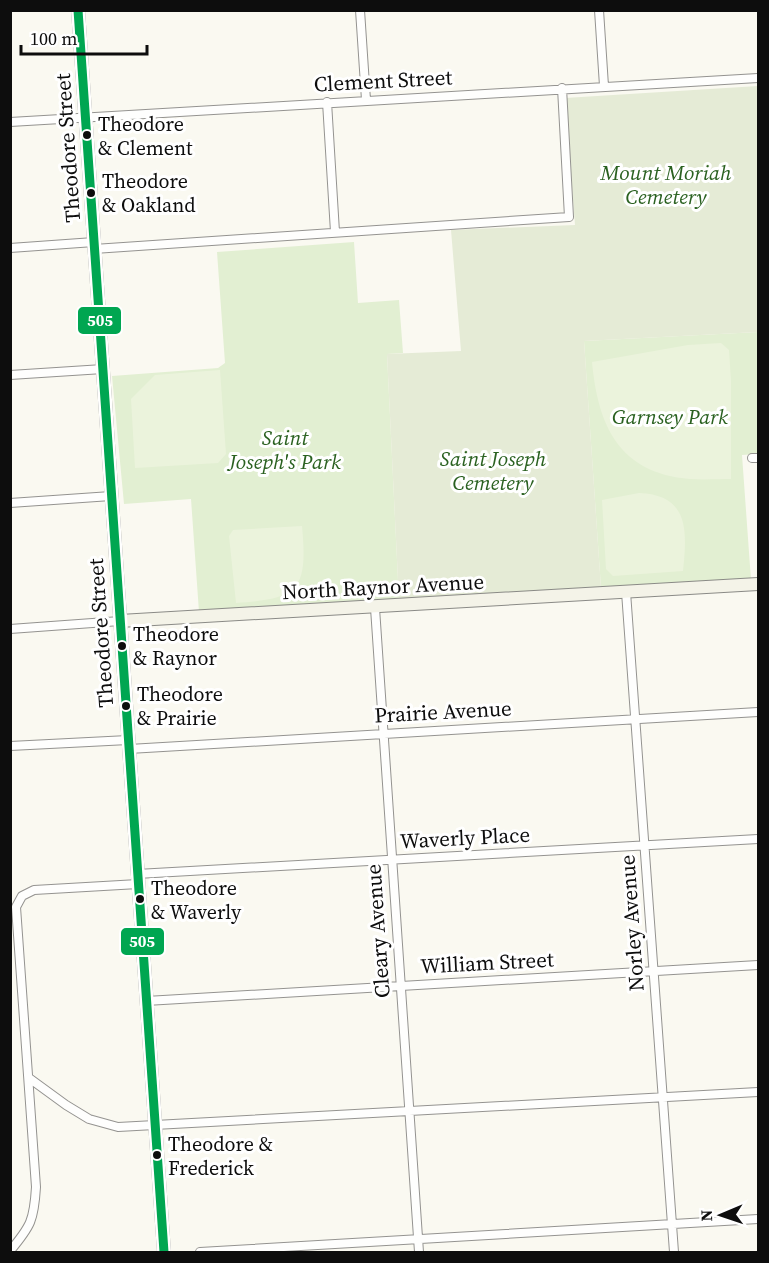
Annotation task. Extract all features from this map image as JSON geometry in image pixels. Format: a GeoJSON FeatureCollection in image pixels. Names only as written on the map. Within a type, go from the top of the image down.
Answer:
{"type":"FeatureCollection","features":[{"type":"Feature","properties":{"kind":"main road","name":"Theodore Street"},"geometry":{"type":"LineString","coordinates":[[78,10],[164,1252]]}},
{"type":"Feature","properties":{"kind":"main road","name":"North Raynor Avenue"},"geometry":{"type":"LineString","coordinates":[[120,621],[759,584]]}},
{"type":"Feature","properties":{"kind":"street"},"geometry":{"type":"LineString","coordinates":[[360,10],[366,100]]}},
{"type":"Feature","properties":{"kind":"street"},"geometry":{"type":"LineString","coordinates":[[599,10],[604,86]]}},
{"type":"Feature","properties":{"kind":"street","name":"Clement Street"},"geometry":{"type":"LineString","coordinates":[[10,122],[759,78]]}},
{"type":"Feature","properties":{"kind":"street"},"geometry":{"type":"LineString","coordinates":[[10,248],[569,218],[562,88]]}},
{"type":"Feature","properties":{"kind":"street"},"geometry":{"type":"LineString","coordinates":[[327,102],[335,232]]}},
{"type":"Feature","properties":{"kind":"street"},"geometry":{"type":"LineString","coordinates":[[10,375],[102,369]]}},
{"type":"Feature","properties":{"kind":"street"},"geometry":{"type":"LineString","coordinates":[[10,502],[111,496]]}},
{"type":"Feature","properties":{"kind":"street","name":"Norley Avenue"},"geometry":{"type":"LineString","coordinates":[[626,592],[674,1252]]}},
{"type":"Feature","properties":{"kind":"street","name":"Cleary Avenue"},"geometry":{"type":"LineString","coordinates":[[375,608],[419,1252]]}},
{"type":"Feature","properties":{"kind":"street","name":"North Raynor Avenue"},"geometry":{"type":"LineString","coordinates":[[10,629],[120,621]]}},
{"type":"Feature","properties":{"kind":"street","name":"Prairie Avenue"},"geometry":{"type":"LineString","coordinates":[[10,746],[128,744],[759,712]]}},
{"type":"Feature","properties":{"kind":"street","name":"Waverly Place"},"geometry":{"type":"LineString","coordinates":[[20,960],[16,907],[22,896],[34,890],[138,879],[392,859],[759,839]]}},
{"type":"Feature","properties":{"kind":"street"},"geometry":{"type":"LineString","coordinates":[[10,956],[20,960],[36,1187],[35,1213],[25,1233],[10,1251]]}},
{"type":"Feature","properties":{"kind":"street","name":"William Street"},"geometry":{"type":"LineString","coordinates":[[146,1001],[759,965]]}},
{"type":"Feature","properties":{"kind":"street"},"geometry":{"type":"LineString","coordinates":[[29,1078],[89,1119],[118,1127],[759,1092]]}},
{"type":"Feature","properties":{"kind":"street"},"geometry":{"type":"LineString","coordinates":[[200,1252],[759,1219]]}},
{"type":"Feature","properties":{"kind":"green space"},"geometry":{"type":"Polygon","coordinates":[[[758,86],[758,332],[584,341],[601,588],[399,601],[387,354],[461,351],[451,230],[575,225],[565,98],[758,86]]]}},
{"type":"Feature","properties":{"kind":"green space","name":"Saint Joseph's Park"},"geometry":{"type":"Polygon","coordinates":[[[354,242],[358,303],[399,300],[403,353],[387,354],[399,601],[199,612],[191,499],[124,504],[112,376],[218,368],[225,363],[217,252],[354,242]]]}},
{"type":"Feature","properties":{"kind":"green space","name":"Garnsey Park"},"geometry":{"type":"Polygon","coordinates":[[[758,332],[758,454],[742,455],[751,580],[601,588],[584,341],[758,332]]]}},
{"type":"Feature","properties":{"kind":"green space"},"geometry":{"type":"Polygon","coordinates":[[[721,343],[729,350],[731,479],[690,479],[666,475],[646,467],[629,456],[607,426],[595,385],[592,362],[688,345],[721,343]]]}},
{"type":"Feature","properties":{"kind":"green space"},"geometry":{"type":"Polygon","coordinates":[[[220,370],[226,454],[218,463],[135,468],[131,399],[155,375],[220,370]]]}},
{"type":"Feature","properties":{"kind":"green space"},"geometry":{"type":"Polygon","coordinates":[[[639,493],[656,495],[668,501],[682,518],[685,543],[683,571],[613,576],[606,569],[602,500],[639,493]]]}},
{"type":"Feature","properties":{"kind":"green space"},"geometry":{"type":"Polygon","coordinates":[[[302,526],[303,564],[295,587],[286,594],[274,598],[236,603],[229,536],[233,530],[302,526]]]}},
{"type":"Feature","properties":{"kind":"transit line","name":"505"},"geometry":{"type":"LineString","coordinates":[[78,10],[164,1252]]}},
{"type":"Feature","properties":{"kind":"place","name":"Theodore & Clement"},"geometry":{"type":"Point","coordinates":[87,135]}},
{"type":"Feature","properties":{"kind":"place","name":"Theodore & Oakland"},"geometry":{"type":"Point","coordinates":[91,193]}},
{"type":"Feature","properties":{"kind":"place","name":"Theodore & Raynor"},"geometry":{"type":"Point","coordinates":[122,646]}},
{"type":"Feature","properties":{"kind":"place","name":"Theodore & Prairie"},"geometry":{"type":"Point","coordinates":[126,706]}},
{"type":"Feature","properties":{"kind":"place","name":"Theodore & Waverly"},"geometry":{"type":"Point","coordinates":[140,899]}},
{"type":"Feature","properties":{"kind":"place","name":"Theodore & Frederick"},"geometry":{"type":"Point","coordinates":[157,1155]}},
{"type":"Feature","properties":{"kind":"park label","name":"Mount Moriah Cemetery"},"geometry":{"type":"Point","coordinates":[666,185]}},
{"type":"Feature","properties":{"kind":"park label","name":"Saint Joseph Cemetery"},"geometry":{"type":"Point","coordinates":[493,471]}}]}
